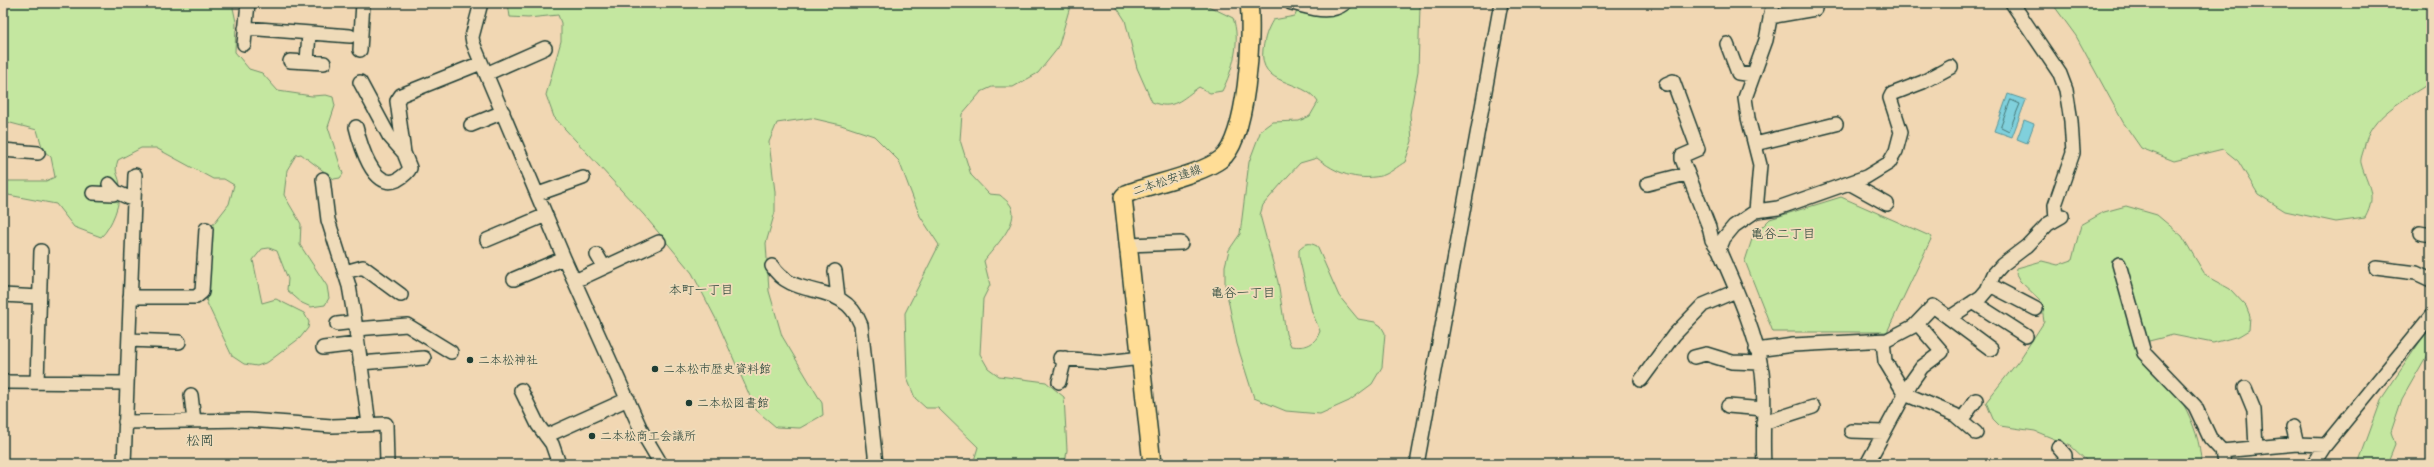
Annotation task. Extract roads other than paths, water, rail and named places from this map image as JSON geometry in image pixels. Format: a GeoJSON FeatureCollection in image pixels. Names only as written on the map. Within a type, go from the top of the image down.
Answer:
{"type":"FeatureCollection","features":[{"type":"Feature","properties":{"kind":"main road","name":"二本松安達線"},"geometry":{"type":"LineString","coordinates":[[1152,464],[1142,358],[1127,245],[1123,202],[1126,194],[1218,162],[1233,146],[1237,136],[1246,82],[1250,29],[1249,3]]}},
{"type":"Feature","properties":{"kind":"street"},"geometry":{"type":"LineString","coordinates":[[244,44],[248,3]]}},
{"type":"Feature","properties":{"kind":"street"},"geometry":{"type":"LineString","coordinates":[[360,50],[363,3]]}},
{"type":"Feature","properties":{"kind":"street"},"geometry":{"type":"LineString","coordinates":[[481,3],[472,37],[483,68],[564,258],[642,432],[661,464]]}},
{"type":"Feature","properties":{"kind":"street"},"geometry":{"type":"LineString","coordinates":[[1291,3],[1330,11],[1336,10],[1344,3]]}},
{"type":"Feature","properties":{"kind":"street"},"geometry":{"type":"LineString","coordinates":[[1417,464],[1501,3]]}},
{"type":"Feature","properties":{"kind":"street"},"geometry":{"type":"LineString","coordinates":[[1756,211],[1760,172],[1745,98],[1752,75],[1766,40],[1772,3]]}},
{"type":"Feature","properties":{"kind":"street"},"geometry":{"type":"LineString","coordinates":[[1949,318],[1980,297],[1990,285],[1994,274],[2002,265],[2027,246],[2048,224],[2059,218],[2055,205],[2073,153],[2071,121],[2066,90],[2060,74],[2012,3]]}},
{"type":"Feature","properties":{"kind":"street"},"geometry":{"type":"LineString","coordinates":[[1770,17],[1815,9]]}},
{"type":"Feature","properties":{"kind":"street"},"geometry":{"type":"LineString","coordinates":[[245,28],[350,36]]}},
{"type":"Feature","properties":{"kind":"street"},"geometry":{"type":"LineString","coordinates":[[307,62],[310,33]]}},
{"type":"Feature","properties":{"kind":"street"},"geometry":{"type":"LineString","coordinates":[[1727,44],[1738,73],[1752,75]]}},
{"type":"Feature","properties":{"kind":"street"},"geometry":{"type":"LineString","coordinates":[[404,153],[397,100],[401,95],[545,48]]}},
{"type":"Feature","properties":{"kind":"street"},"geometry":{"type":"LineString","coordinates":[[290,61],[324,63]]}},
{"type":"Feature","properties":{"kind":"street"},"geometry":{"type":"LineString","coordinates":[[1719,250],[1724,238],[1734,226],[1756,211],[1778,208],[1849,183],[1877,172],[1889,163],[1896,151],[1901,132],[1890,98],[1892,94],[1923,82],[1950,67]]}},
{"type":"Feature","properties":{"kind":"street"},"geometry":{"type":"LineString","coordinates":[[1666,84],[1673,81],[1698,149],[1682,156],[1686,174],[1709,227],[1712,240],[1719,250],[1736,291],[1760,363],[1764,409],[1764,464]]}},
{"type":"Feature","properties":{"kind":"street"},"geometry":{"type":"LineString","coordinates":[[356,127],[366,158],[383,181],[396,180],[410,170],[410,162],[389,136],[360,82]]}},
{"type":"Feature","properties":{"kind":"street"},"geometry":{"type":"LineString","coordinates":[[471,125],[503,112]]}},
{"type":"Feature","properties":{"kind":"street"},"geometry":{"type":"LineString","coordinates":[[1755,144],[1836,124]]}},
{"type":"Feature","properties":{"kind":"street"},"geometry":{"type":"LineString","coordinates":[[3,150],[38,153]]}},
{"type":"Feature","properties":{"kind":"street"},"geometry":{"type":"LineString","coordinates":[[1647,184],[1686,174]]}},
{"type":"Feature","properties":{"kind":"street"},"geometry":{"type":"LineString","coordinates":[[124,464],[130,297],[124,275],[134,200],[135,175]]}},
{"type":"Feature","properties":{"kind":"street"},"geometry":{"type":"LineString","coordinates":[[538,194],[583,178]]}},
{"type":"Feature","properties":{"kind":"street"},"geometry":{"type":"LineString","coordinates":[[323,179],[328,220],[345,272],[355,325],[369,424]]}},
{"type":"Feature","properties":{"kind":"street"},"geometry":{"type":"LineString","coordinates":[[1849,183],[1888,204]]}},
{"type":"Feature","properties":{"kind":"street"},"geometry":{"type":"LineString","coordinates":[[93,193],[113,194],[113,188],[134,200]]}},
{"type":"Feature","properties":{"kind":"street"},"geometry":{"type":"LineString","coordinates":[[487,240],[546,214]]}},
{"type":"Feature","properties":{"kind":"street"},"geometry":{"type":"LineString","coordinates":[[130,297],[196,296],[202,292],[206,229]]}},
{"type":"Feature","properties":{"kind":"street"},"geometry":{"type":"LineString","coordinates":[[575,281],[659,242]]}},
{"type":"Feature","properties":{"kind":"street"},"geometry":{"type":"LineString","coordinates":[[1127,245],[1181,243]]}},
{"type":"Feature","properties":{"kind":"street"},"geometry":{"type":"LineString","coordinates":[[37,382],[41,250]]}},
{"type":"Feature","properties":{"kind":"street"},"geometry":{"type":"LineString","coordinates":[[597,255],[604,268]]}},
{"type":"Feature","properties":{"kind":"street"},"geometry":{"type":"LineString","coordinates":[[514,279],[564,258]]}},
{"type":"Feature","properties":{"kind":"street"},"geometry":{"type":"LineString","coordinates":[[2119,264],[2144,353],[2195,406],[2210,438],[2222,451],[2224,464]]}},
{"type":"Feature","properties":{"kind":"street"},"geometry":{"type":"LineString","coordinates":[[772,266],[783,279],[793,284],[838,297],[849,304],[861,324],[876,464]]}},
{"type":"Feature","properties":{"kind":"street"},"geometry":{"type":"LineString","coordinates":[[345,272],[363,267],[401,295]]}},
{"type":"Feature","properties":{"kind":"street"},"geometry":{"type":"LineString","coordinates":[[2376,268],[2416,273],[2431,280]]}},
{"type":"Feature","properties":{"kind":"street"},"geometry":{"type":"LineString","coordinates":[[835,271],[838,297]]}},
{"type":"Feature","properties":{"kind":"street"},"geometry":{"type":"LineString","coordinates":[[1990,285],[2036,309]]}},
{"type":"Feature","properties":{"kind":"street"},"geometry":{"type":"LineString","coordinates":[[1641,380],[1674,335],[1703,305],[1736,291]]}},
{"type":"Feature","properties":{"kind":"street"},"geometry":{"type":"LineString","coordinates":[[3,295],[39,297]]}},
{"type":"Feature","properties":{"kind":"street"},"geometry":{"type":"LineString","coordinates":[[1973,302],[2026,336]]}},
{"type":"Feature","properties":{"kind":"street"},"geometry":{"type":"LineString","coordinates":[[1756,350],[1794,345],[1883,341],[1917,323],[1933,306],[1991,349]]}},
{"type":"Feature","properties":{"kind":"street"},"geometry":{"type":"LineString","coordinates":[[2314,464],[2325,445],[2431,316]]}},
{"type":"Feature","properties":{"kind":"street"},"geometry":{"type":"LineString","coordinates":[[1867,464],[1883,432],[1922,367],[1942,352],[1917,323]]}},
{"type":"Feature","properties":{"kind":"street"},"geometry":{"type":"LineString","coordinates":[[337,324],[407,325],[450,352]]}},
{"type":"Feature","properties":{"kind":"street"},"geometry":{"type":"LineString","coordinates":[[129,340],[179,342]]}},
{"type":"Feature","properties":{"kind":"street"},"geometry":{"type":"LineString","coordinates":[[1883,341],[1885,361],[1905,394],[1956,414],[1976,433]]}},
{"type":"Feature","properties":{"kind":"street"},"geometry":{"type":"LineString","coordinates":[[323,348],[357,344]]}},
{"type":"Feature","properties":{"kind":"street"},"geometry":{"type":"LineString","coordinates":[[1694,357],[1706,354],[1732,362],[1760,363]]}},
{"type":"Feature","properties":{"kind":"street"},"geometry":{"type":"LineString","coordinates":[[360,363],[424,358]]}},
{"type":"Feature","properties":{"kind":"street"},"geometry":{"type":"LineString","coordinates":[[1059,382],[1062,358],[1106,362],[1142,358]]}},
{"type":"Feature","properties":{"kind":"street"},"geometry":{"type":"LineString","coordinates":[[3,382],[126,383]]}},
{"type":"Feature","properties":{"kind":"street"},"geometry":{"type":"LineString","coordinates":[[2245,388],[2254,410],[2256,448]]}},
{"type":"Feature","properties":{"kind":"street"},"geometry":{"type":"LineString","coordinates":[[520,390],[530,413],[552,444],[559,464]]}},
{"type":"Feature","properties":{"kind":"street"},"geometry":{"type":"LineString","coordinates":[[191,394],[194,421]]}},
{"type":"Feature","properties":{"kind":"street"},"geometry":{"type":"LineString","coordinates":[[546,436],[628,399]]}},
{"type":"Feature","properties":{"kind":"street"},"geometry":{"type":"LineString","coordinates":[[1962,419],[1976,400]]}},
{"type":"Feature","properties":{"kind":"street"},"geometry":{"type":"LineString","coordinates":[[1728,406],[1764,409]]}},
{"type":"Feature","properties":{"kind":"street"},"geometry":{"type":"LineString","coordinates":[[1763,423],[1814,407]]}},
{"type":"Feature","properties":{"kind":"street"},"geometry":{"type":"LineString","coordinates":[[125,422],[248,420],[332,426],[386,424],[387,464]]}},
{"type":"Feature","properties":{"kind":"street"},"geometry":{"type":"LineString","coordinates":[[2293,427],[2297,444]]}},
{"type":"Feature","properties":{"kind":"street"},"geometry":{"type":"LineString","coordinates":[[1851,431],[1883,432]]}},
{"type":"Feature","properties":{"kind":"street"},"geometry":{"type":"LineString","coordinates":[[2222,451],[2297,444],[2325,445]]}},
{"type":"Feature","properties":{"kind":"street"},"geometry":{"type":"LineString","coordinates":[[2058,447],[2065,455],[2065,464]]}},
{"type":"Feature","properties":{"kind":"water"},"geometry":{"type":"Polygon","coordinates":[[[2008,94],[2026,100],[2012,137],[1995,131],[2008,94]]]}},
{"type":"Feature","properties":{"kind":"water"},"geometry":{"type":"Polygon","coordinates":[[[2024,120],[2034,124],[2027,143],[2017,139],[2024,120]]]}},
{"type":"Feature","properties":{"kind":"place","name":"二本松神社"},"geometry":{"type":"Point","coordinates":[470,360]}},
{"type":"Feature","properties":{"kind":"place","name":"二本松市歴史資料館"},"geometry":{"type":"Point","coordinates":[655,369]}},
{"type":"Feature","properties":{"kind":"place","name":"二本松図書館"},"geometry":{"type":"Point","coordinates":[689,403]}},
{"type":"Feature","properties":{"kind":"place","name":"二本松商工会議所"},"geometry":{"type":"Point","coordinates":[592,436]}},
{"type":"Feature","properties":{"kind":"district","name":"亀谷二丁目"},"geometry":{"type":"Point","coordinates":[1783,233]}},
{"type":"Feature","properties":{"kind":"district","name":"本町一丁目"},"geometry":{"type":"Point","coordinates":[701,289]}},
{"type":"Feature","properties":{"kind":"district","name":"亀谷一丁目"},"geometry":{"type":"Point","coordinates":[1243,292]}},
{"type":"Feature","properties":{"kind":"district","name":"松岡"},"geometry":{"type":"Point","coordinates":[200,440]}}]}
